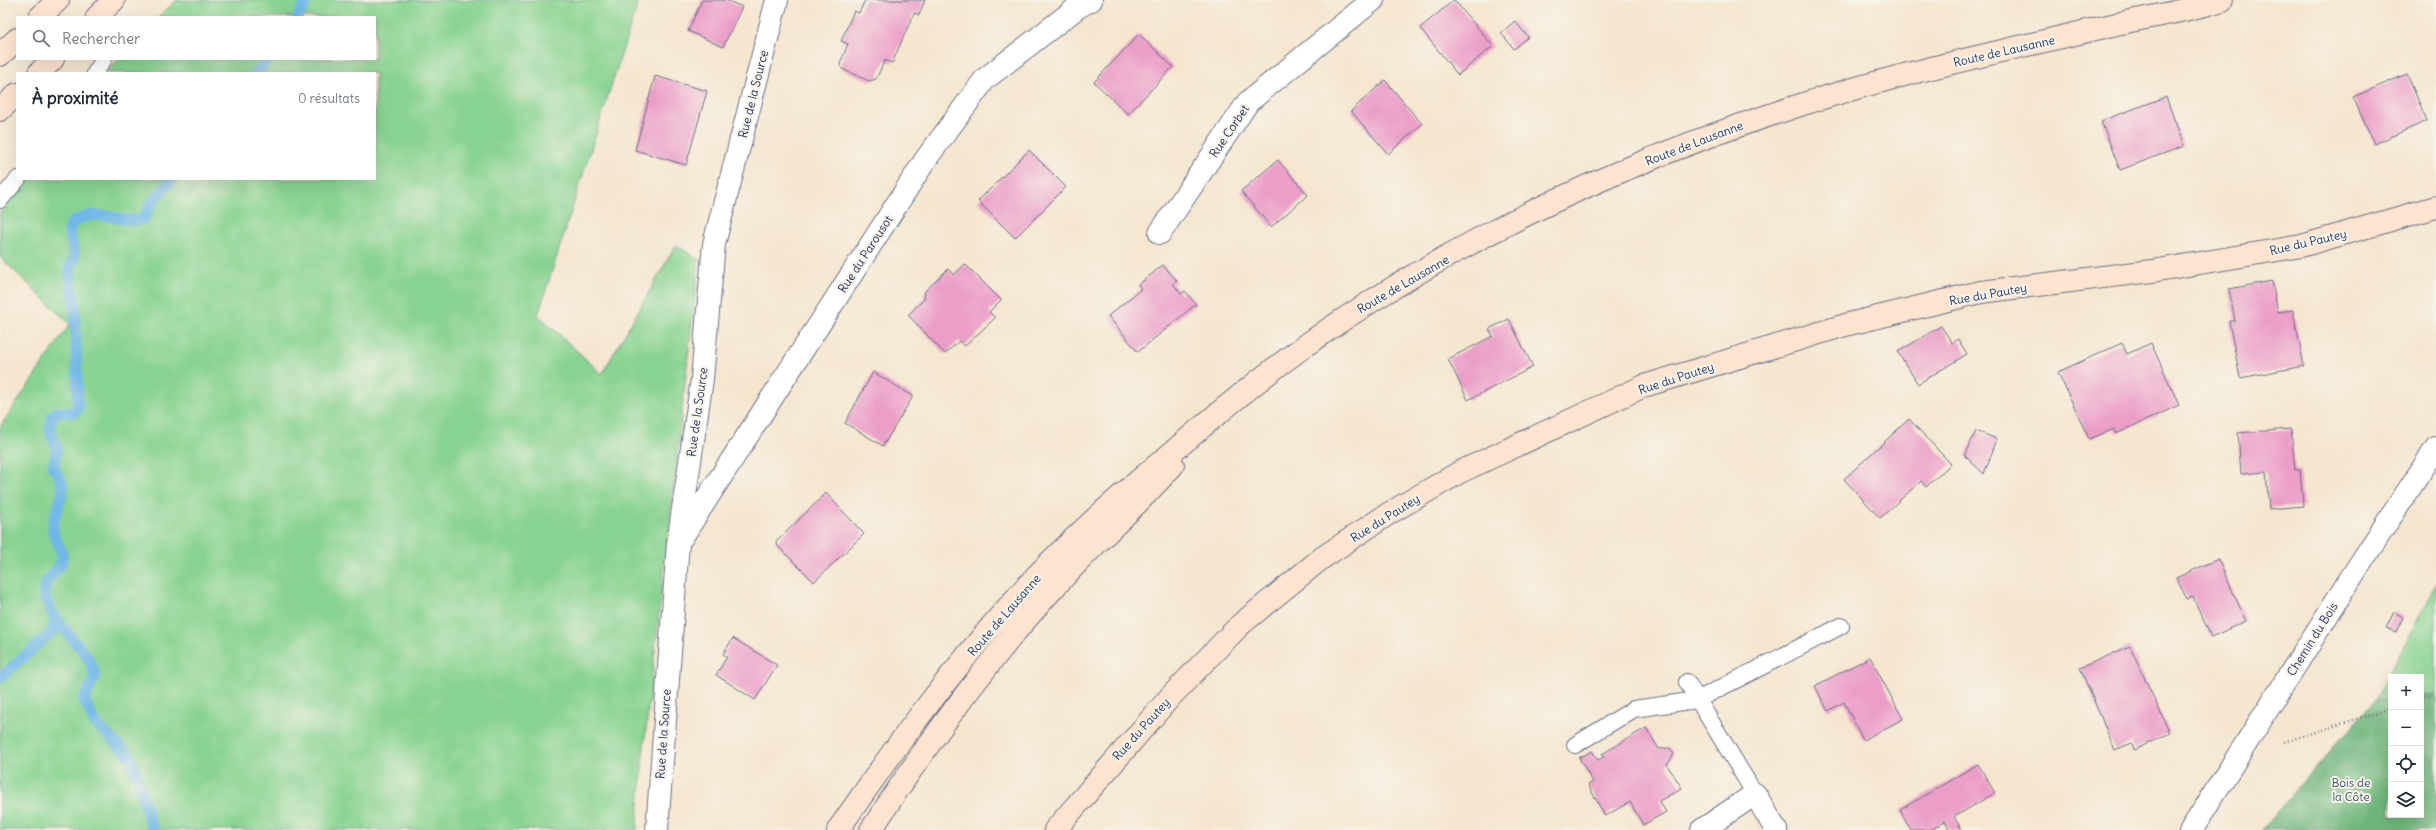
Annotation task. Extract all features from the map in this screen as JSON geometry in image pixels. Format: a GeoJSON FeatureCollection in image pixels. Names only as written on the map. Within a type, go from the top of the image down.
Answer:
{"type":"FeatureCollection","features":[{"type":"Feature","properties":{"kind":"main road"},"geometry":{"type":"LineString","coordinates":[[41,16],[58,0]]}},
{"type":"Feature","properties":{"kind":"main road"},"geometry":{"type":"LineString","coordinates":[[98,16],[114,0]]}},
{"type":"Feature","properties":{"kind":"main road","name":"Route de Lausanne"},"geometry":{"type":"LineString","coordinates":[[838,830],[880,770],[942,687],[1018,596],[1111,504],[1219,412],[1282,363],[1348,316],[1433,265],[1515,220],[1650,159],[1787,109],[1894,77],[2118,24],[2201,7],[2222,0]]}},
{"type":"Feature","properties":{"kind":"main road"},"geometry":{"type":"LineString","coordinates":[[0,55],[16,40]]}},
{"type":"Feature","properties":{"kind":"main road"},"geometry":{"type":"LineString","coordinates":[[40,72],[52,60]]}},
{"type":"Feature","properties":{"kind":"main road"},"geometry":{"type":"LineString","coordinates":[[0,110],[16,95]]}},
{"type":"Feature","properties":{"kind":"main road","name":"Rue du Pautey"},"geometry":{"type":"LineString","coordinates":[[1055,830],[1171,696],[1240,625],[1322,558],[1388,514],[1460,472],[1644,386],[1849,324],[1981,292],[2152,271],[2301,246],[2436,207]]}},
{"type":"Feature","properties":{"kind":"main road","name":"Route de Lausanne"},"geometry":{"type":"LineString","coordinates":[[871,830],[899,786],[976,680],[1063,578],[1143,500],[1219,412]]}},
{"type":"Feature","properties":{"kind":"street","name":"Rue de la Source"},"geometry":{"type":"LineString","coordinates":[[657,830],[678,543],[702,379],[714,244],[777,0]]}},
{"type":"Feature","properties":{"kind":"street","name":"Rue du Parousot"},"geometry":{"type":"LineString","coordinates":[[678,543],[926,159],[985,79],[1078,7],[1091,0]]}},
{"type":"Feature","properties":{"kind":"street","name":"Rue Corbet"},"geometry":{"type":"LineString","coordinates":[[1160,233],[1248,102],[1373,0]]}},
{"type":"Feature","properties":{"kind":"street","name":"Chemin du Bois"},"geometry":{"type":"LineString","coordinates":[[2191,830],[2354,573],[2436,448]]}},
{"type":"Feature","properties":{"kind":"street"},"geometry":{"type":"LineString","coordinates":[[1702,830],[1755,794],[1776,830]]}},
{"type":"Feature","properties":{"kind":"lane"},"geometry":{"type":"LineString","coordinates":[[115,16],[118,0]]}},
{"type":"Feature","properties":{"kind":"lane"},"geometry":{"type":"LineString","coordinates":[[97,72],[103,60]]}},
{"type":"Feature","properties":{"kind":"lane"},"geometry":{"type":"LineString","coordinates":[[0,200],[17,180]]}},
{"type":"Feature","properties":{"kind":"lane"},"geometry":{"type":"LineString","coordinates":[[1575,745],[1634,709],[1697,700],[1841,626]]}},
{"type":"Feature","properties":{"kind":"lane"},"geometry":{"type":"LineString","coordinates":[[1687,682],[1755,794]]}},
{"type":"Feature","properties":{"kind":"path"},"geometry":{"type":"LineString","coordinates":[[2424,697],[2436,693]]}},
{"type":"Feature","properties":{"kind":"path"},"geometry":{"type":"LineString","coordinates":[[2238,757],[2388,709]]}},
{"type":"Feature","properties":{"kind":"green space"},"geometry":{"type":"Polygon","coordinates":[[[177,0],[640,0],[638,2],[538,315],[602,374],[676,245],[699,260],[643,756],[637,830],[0,830],[0,427],[70,324],[0,257],[0,212],[25,180],[376,180],[376,72],[108,72],[117,60],[376,60],[376,16],[159,16],[177,0]]]}},
{"type":"Feature","properties":{"kind":"green space"},"geometry":{"type":"Polygon","coordinates":[[[2436,585],[2436,694],[2424,696],[2424,674],[2389,674],[2436,585]]]}},
{"type":"Feature","properties":{"kind":"green space"},"geometry":{"type":"Polygon","coordinates":[[[2388,675],[2388,699],[2375,700],[2388,675]]]}},
{"type":"Feature","properties":{"kind":"green space","name":"Bois de la Côte"},"geometry":{"type":"Polygon","coordinates":[[[2436,694],[2436,830],[2261,830],[2375,700],[2388,699],[2388,818],[2424,818],[2424,696],[2436,694]]]}},
{"type":"Feature","properties":{"kind":"building"},"geometry":{"type":"Polygon","coordinates":[[[702,0],[726,0],[742,7],[723,47],[688,31],[702,0]]]}},
{"type":"Feature","properties":{"kind":"building"},"geometry":{"type":"Polygon","coordinates":[[[865,0],[925,0],[919,15],[914,13],[892,63],[885,60],[876,79],[869,81],[842,69],[840,64],[848,44],[841,41],[854,11],[859,13],[865,0]]]}},
{"type":"Feature","properties":{"kind":"building"},"geometry":{"type":"Polygon","coordinates":[[[1454,0],[1493,46],[1458,75],[1420,28],[1454,0]]]}},
{"type":"Feature","properties":{"kind":"building"},"geometry":{"type":"Polygon","coordinates":[[[1515,21],[1528,37],[1514,49],[1501,33],[1515,21]]]}},
{"type":"Feature","properties":{"kind":"building"},"geometry":{"type":"Polygon","coordinates":[[[1139,34],[1173,67],[1128,114],[1094,82],[1139,34]]]}},
{"type":"Feature","properties":{"kind":"building"},"geometry":{"type":"Polygon","coordinates":[[[2407,74],[2427,121],[2374,144],[2353,97],[2407,74]]]}},
{"type":"Feature","properties":{"kind":"building"},"geometry":{"type":"Polygon","coordinates":[[[655,76],[707,91],[686,165],[635,150],[655,76]]]}},
{"type":"Feature","properties":{"kind":"building"},"geometry":{"type":"Polygon","coordinates":[[[1385,80],[1422,124],[1388,154],[1351,111],[1385,80]]]}},
{"type":"Feature","properties":{"kind":"building"},"geometry":{"type":"Polygon","coordinates":[[[2166,97],[2184,146],[2120,170],[2101,121],[2166,97]]]}},
{"type":"Feature","properties":{"kind":"building"},"geometry":{"type":"Polygon","coordinates":[[[1029,150],[1066,187],[1015,238],[978,201],[1029,150]]]}},
{"type":"Feature","properties":{"kind":"building"},"geometry":{"type":"Polygon","coordinates":[[[1278,160],[1308,195],[1271,227],[1241,191],[1278,160]]]}},
{"type":"Feature","properties":{"kind":"building"},"geometry":{"type":"Polygon","coordinates":[[[965,264],[1001,300],[989,312],[995,318],[965,346],[959,341],[945,354],[908,315],[924,299],[925,291],[948,269],[954,275],[965,264]]]}},
{"type":"Feature","properties":{"kind":"building"},"geometry":{"type":"Polygon","coordinates":[[[1163,265],[1177,281],[1173,284],[1181,294],[1185,291],[1196,304],[1138,352],[1108,316],[1141,289],[1138,285],[1163,265]]]}},
{"type":"Feature","properties":{"kind":"building"},"geometry":{"type":"Polygon","coordinates":[[[2272,281],[2278,312],[2293,310],[2304,366],[2240,378],[2229,321],[2235,321],[2229,289],[2272,281]]]}},
{"type":"Feature","properties":{"kind":"building"},"geometry":{"type":"Polygon","coordinates":[[[1509,319],[1533,367],[1468,400],[1448,359],[1493,336],[1489,329],[1509,319]]]}},
{"type":"Feature","properties":{"kind":"building"},"geometry":{"type":"Polygon","coordinates":[[[1941,326],[1952,343],[1958,339],[1967,354],[1918,384],[1898,352],[1941,326]]]}},
{"type":"Feature","properties":{"kind":"building"},"geometry":{"type":"Polygon","coordinates":[[[2122,343],[2127,354],[2151,343],[2179,405],[2116,434],[2114,429],[2089,439],[2058,372],[2122,343]]]}},
{"type":"Feature","properties":{"kind":"building"},"geometry":{"type":"Polygon","coordinates":[[[873,372],[913,396],[883,446],[845,423],[873,372]]]}},
{"type":"Feature","properties":{"kind":"building"},"geometry":{"type":"Polygon","coordinates":[[[1909,419],[1951,464],[1926,487],[1921,481],[1880,518],[1844,479],[1909,419]]]}},
{"type":"Feature","properties":{"kind":"building"},"geometry":{"type":"Polygon","coordinates":[[[2291,429],[2295,470],[2300,470],[2303,506],[2269,509],[2266,472],[2241,474],[2238,433],[2291,429]]]}},
{"type":"Feature","properties":{"kind":"building"},"geometry":{"type":"Polygon","coordinates":[[[1976,431],[1997,439],[1984,474],[1965,456],[1976,431]]]}},
{"type":"Feature","properties":{"kind":"building"},"geometry":{"type":"Polygon","coordinates":[[[826,493],[864,534],[814,582],[775,543],[826,493]]]}},
{"type":"Feature","properties":{"kind":"building"},"geometry":{"type":"Polygon","coordinates":[[[2218,559],[2246,621],[2211,637],[2193,597],[2187,599],[2176,578],[2218,559]]]}},
{"type":"Feature","properties":{"kind":"building"},"geometry":{"type":"Polygon","coordinates":[[[2394,612],[2403,617],[2396,632],[2386,628],[2394,612]]]}},
{"type":"Feature","properties":{"kind":"building"},"geometry":{"type":"Polygon","coordinates":[[[733,638],[777,665],[755,700],[716,675],[727,657],[723,654],[733,638]]]}},
{"type":"Feature","properties":{"kind":"building"},"geometry":{"type":"Polygon","coordinates":[[[2130,646],[2170,733],[2134,750],[2132,743],[2115,750],[2080,668],[2130,646]]]}},
{"type":"Feature","properties":{"kind":"building"},"geometry":{"type":"Polygon","coordinates":[[[1870,657],[1903,719],[1863,740],[1844,702],[1828,711],[1815,686],[1870,657]]]}},
{"type":"Feature","properties":{"kind":"building"},"geometry":{"type":"Polygon","coordinates":[[[1646,728],[1659,749],[1670,748],[1674,754],[1667,765],[1682,788],[1659,801],[1666,812],[1643,825],[1630,802],[1605,816],[1588,785],[1593,782],[1579,758],[1592,751],[1598,760],[1604,757],[1602,754],[1646,728]]]}},
{"type":"Feature","properties":{"kind":"building"},"geometry":{"type":"Polygon","coordinates":[[[1978,764],[1995,793],[1954,817],[1962,830],[1950,830],[1945,821],[1931,830],[1911,830],[1900,810],[1978,764]]]}},
{"type":"Feature","properties":{"kind":"waterway"},"geometry":{"type":"LineString","coordinates":[[299,16],[307,0]]}},
{"type":"Feature","properties":{"kind":"waterway"},"geometry":{"type":"LineString","coordinates":[[258,72],[267,60]]}},
{"type":"Feature","properties":{"kind":"waterway"},"geometry":{"type":"LineString","coordinates":[[154,830],[150,823],[131,757],[95,723],[84,700],[95,676],[90,661],[62,627],[49,608],[44,590],[47,582],[60,566],[63,558],[53,531],[54,518],[63,490],[59,476],[53,468],[57,448],[50,431],[52,416],[57,412],[73,413],[78,409],[75,308],[69,268],[75,256],[69,232],[72,222],[93,215],[125,220],[143,219],[153,201],[172,180]]}},
{"type":"Feature","properties":{"kind":"waterway"},"geometry":{"type":"LineString","coordinates":[[0,678],[54,630],[55,617]]}}]}
